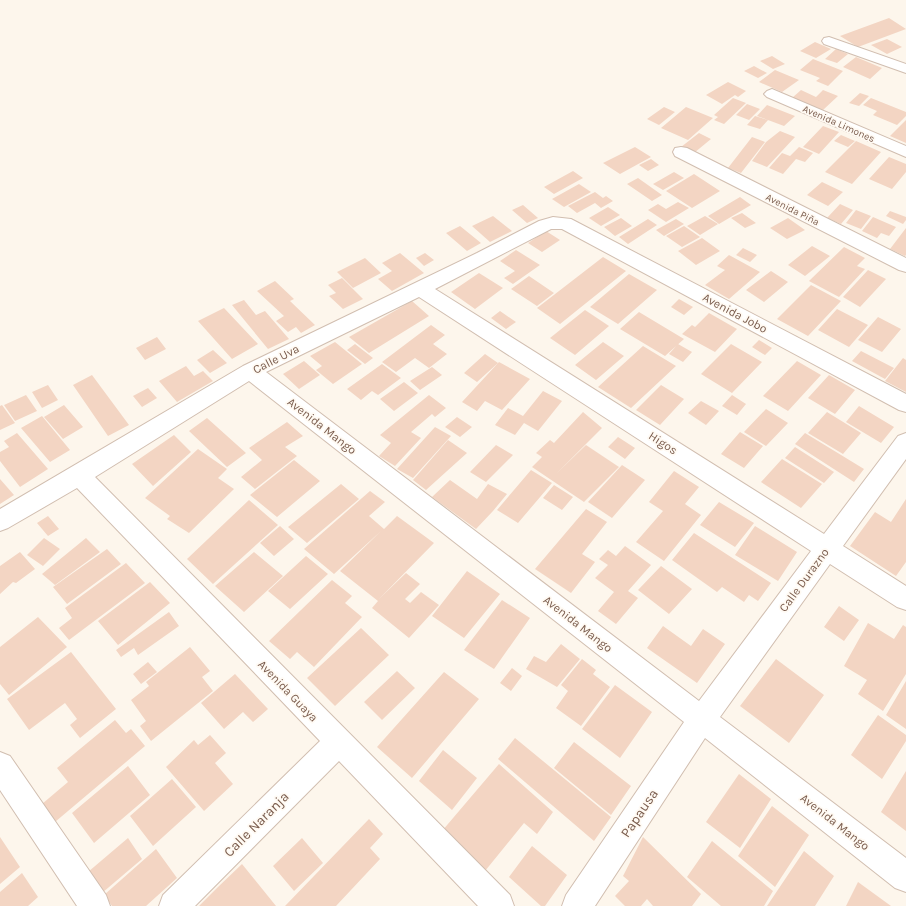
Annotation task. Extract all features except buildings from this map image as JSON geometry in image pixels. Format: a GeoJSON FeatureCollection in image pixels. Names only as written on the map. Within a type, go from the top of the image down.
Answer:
{"type":"FeatureCollection","features":[{"type":"Feature","properties":{"kind":"street"},"geometry":{"type":"LineString","coordinates":[[829,41],[906,69]]}},
{"type":"Feature","properties":{"kind":"street","name":"Avenida Limones"},"geometry":{"type":"LineString","coordinates":[[772,94],[906,152]]}},
{"type":"Feature","properties":{"kind":"street","name":"Avenida Piña"},"geometry":{"type":"LineString","coordinates":[[681,152],[906,266]]}},
{"type":"Feature","properties":{"kind":"street","name":"Calle Uva"},"geometry":{"type":"LineString","coordinates":[[0,521],[79,475],[250,371],[484,257],[545,225],[565,223]]}},
{"type":"Feature","properties":{"kind":"street","name":"Avenida Jobo"},"geometry":{"type":"LineString","coordinates":[[565,223],[906,404]]}},
{"type":"Feature","properties":{"kind":"street","name":"Higos"},"geometry":{"type":"LineString","coordinates":[[419,288],[906,599]]}},
{"type":"Feature","properties":{"kind":"street","name":"Avenida Mango"},"geometry":{"type":"LineString","coordinates":[[250,371],[906,877]]}},
{"type":"Feature","properties":{"kind":"street","name":"Calle Durazno"},"geometry":{"type":"LineString","coordinates":[[702,719],[906,442]]}},
{"type":"Feature","properties":{"kind":"street","name":"Avenida Guaya"},"geometry":{"type":"LineString","coordinates":[[79,475],[498,906]]}},
{"type":"Feature","properties":{"kind":"street","name":"Papausa"},"geometry":{"type":"LineString","coordinates":[[577,906],[702,719]]}},
{"type":"Feature","properties":{"kind":"street","name":"Calle Naranja"},"geometry":{"type":"LineString","coordinates":[[174,906],[338,742]]}},
{"type":"Feature","properties":{"kind":"street"},"geometry":{"type":"LineString","coordinates":[[0,766],[94,906]]}}]}
